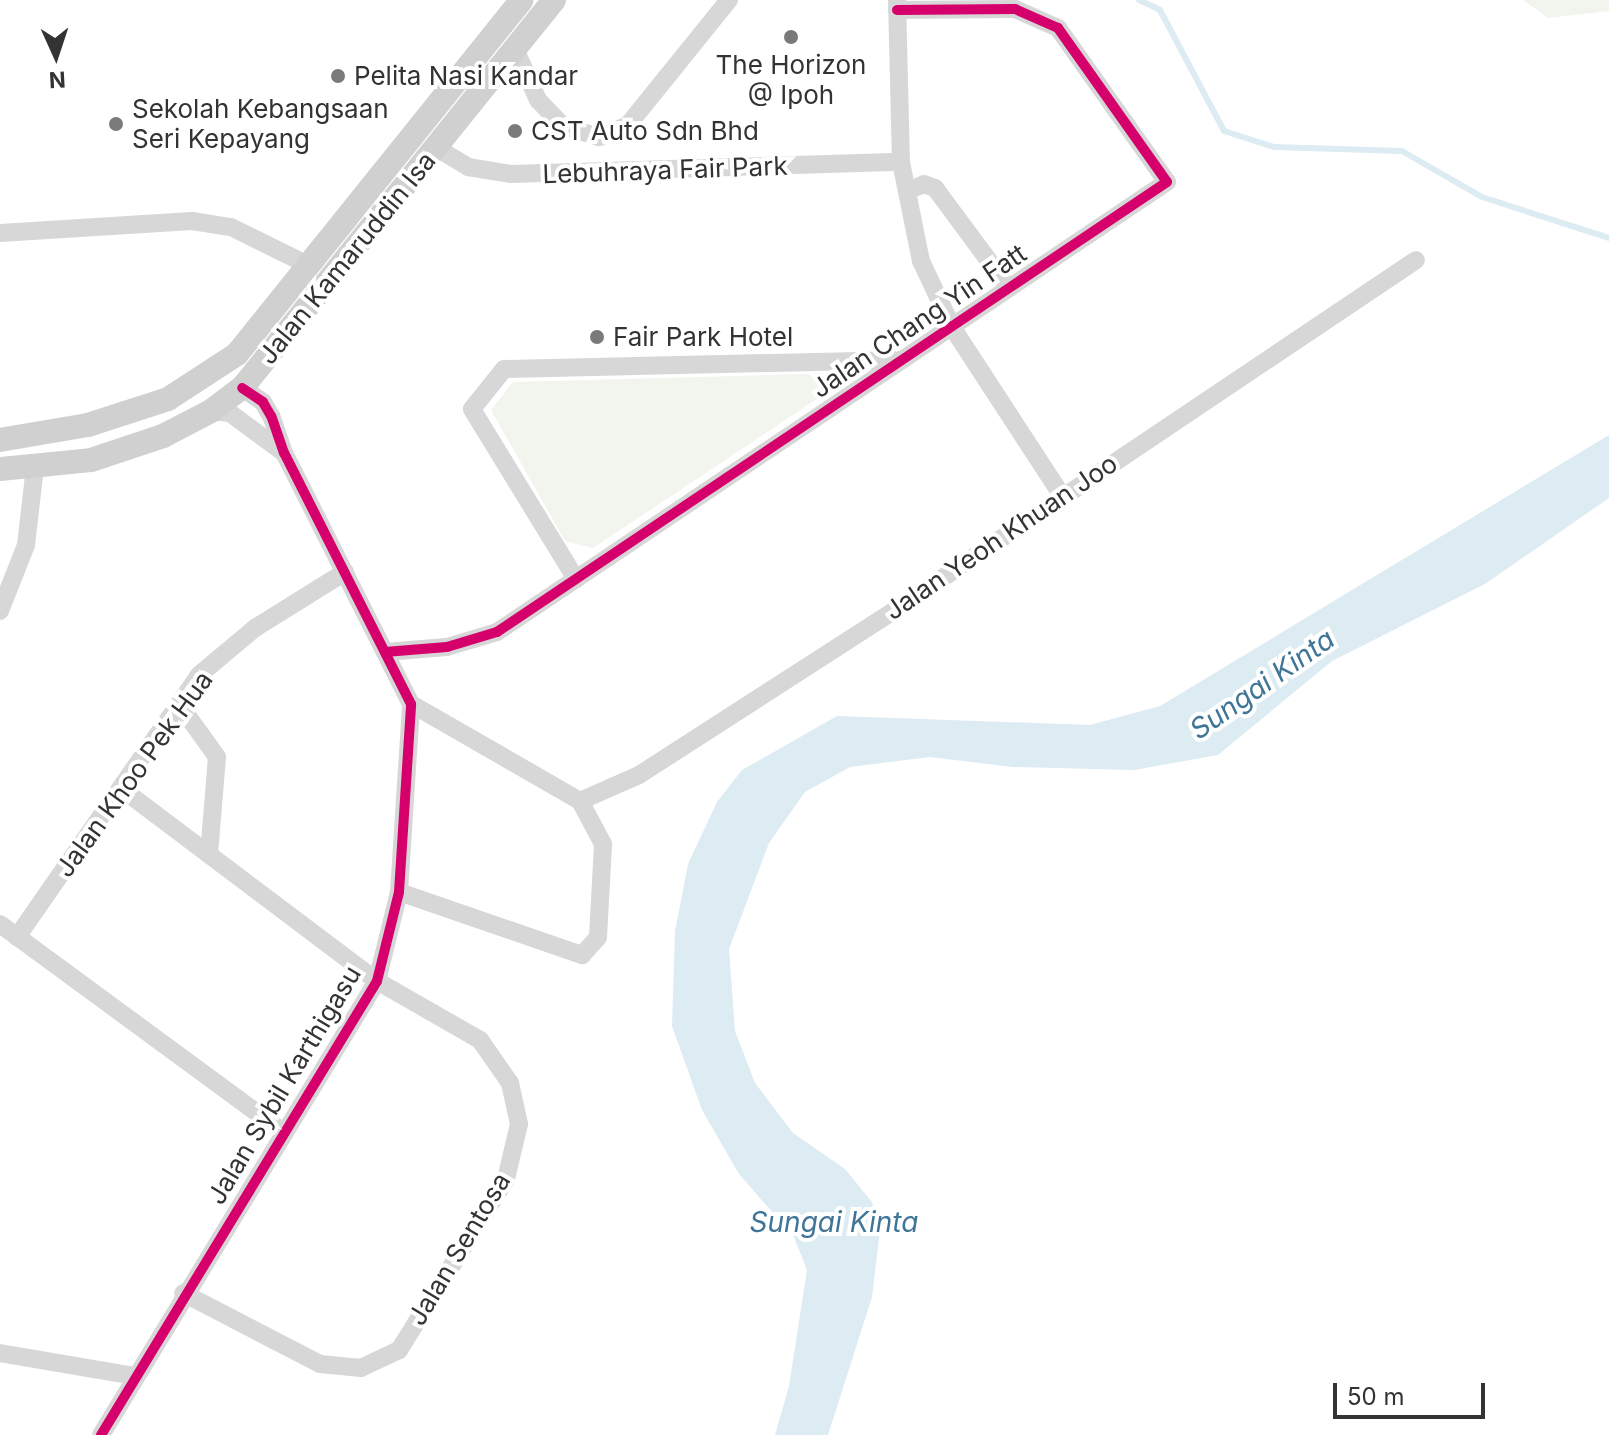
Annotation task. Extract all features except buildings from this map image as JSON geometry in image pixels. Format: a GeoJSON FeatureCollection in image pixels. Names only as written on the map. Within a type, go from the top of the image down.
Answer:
{"type":"FeatureCollection","features":[{"type":"Feature","properties":{"kind":"main road","name":"Jalan Kamaruddin Isa"},"geometry":{"type":"LineString","coordinates":[[0,440],[88,425],[168,399],[237,354],[522,0]]}},
{"type":"Feature","properties":{"kind":"main road","name":"Jalan Kamaruddin Isa"},"geometry":{"type":"LineString","coordinates":[[0,469],[91,460],[163,436],[211,411],[242,388],[554,0]]}},
{"type":"Feature","properties":{"kind":"main road"},"geometry":{"type":"LineString","coordinates":[[310,266],[331,280]]}},
{"type":"Feature","properties":{"kind":"main road"},"geometry":{"type":"LineString","coordinates":[[168,399],[186,403],[220,386],[242,388]]}},
{"type":"Feature","properties":{"kind":"main road"},"geometry":{"type":"LineString","coordinates":[[35,467],[47,452],[88,425]]}},
{"type":"Feature","properties":{"kind":"street"},"geometry":{"type":"LineString","coordinates":[[515,49],[538,100],[563,126],[599,137],[628,125],[729,0]]}},
{"type":"Feature","properties":{"kind":"street"},"geometry":{"type":"LineString","coordinates":[[897,5],[901,162],[921,261],[952,327],[1061,494]]}},
{"type":"Feature","properties":{"kind":"street","name":"Jalan Chang Yin Fatt"},"geometry":{"type":"LineString","coordinates":[[385,652],[447,647],[497,632],[1167,182],[1058,28],[1015,9],[897,5]]}},
{"type":"Feature","properties":{"kind":"street","name":"Lebuhraya Fair Park"},"geometry":{"type":"LineString","coordinates":[[435,147],[468,167],[511,174],[901,162]]}},
{"type":"Feature","properties":{"kind":"street"},"geometry":{"type":"LineString","coordinates":[[907,191],[924,184],[935,188],[1009,288]]}},
{"type":"Feature","properties":{"kind":"street"},"geometry":{"type":"LineString","coordinates":[[0,233],[192,221],[231,227],[310,266]]}},
{"type":"Feature","properties":{"kind":"street","name":"Jalan Yeoh Khuan Joo"},"geometry":{"type":"LineString","coordinates":[[580,801],[639,775],[892,612],[1061,494],[1416,260]]}},
{"type":"Feature","properties":{"kind":"street","name":"Jalan Chang Yin Fatt"},"geometry":{"type":"LineString","coordinates":[[576,579],[472,409],[504,369],[902,360]]}},
{"type":"Feature","properties":{"kind":"street"},"geometry":{"type":"LineString","coordinates":[[242,388],[263,402],[284,453],[411,704],[580,801],[603,844],[598,937],[582,955],[399,892]]}},
{"type":"Feature","properties":{"kind":"street"},"geometry":{"type":"LineString","coordinates":[[211,411],[230,413],[284,453]]}},
{"type":"Feature","properties":{"kind":"street"},"geometry":{"type":"LineString","coordinates":[[0,611],[26,545],[35,467]]}},
{"type":"Feature","properties":{"kind":"street","name":"Jalan Khoo Pek Hua"},"geometry":{"type":"LineString","coordinates":[[17,937],[199,675],[255,628],[345,572]]}},
{"type":"Feature","properties":{"kind":"street"},"geometry":{"type":"LineString","coordinates":[[179,704],[217,757],[209,855]]}},
{"type":"Feature","properties":{"kind":"street","name":"Jalan Sybil Karthigasu"},"geometry":{"type":"LineString","coordinates":[[101,1435],[183,1293],[377,981],[399,892],[411,704]]}},
{"type":"Feature","properties":{"kind":"street","name":"Jalan Sentosa"},"geometry":{"type":"LineString","coordinates":[[122,789],[377,981],[480,1040],[510,1083],[519,1124],[506,1179],[399,1350],[361,1368],[320,1364],[183,1293]]}},
{"type":"Feature","properties":{"kind":"street"},"geometry":{"type":"LineString","coordinates":[[0,924],[284,1133]]}},
{"type":"Feature","properties":{"kind":"street"},"geometry":{"type":"LineString","coordinates":[[0,1353],[134,1376]]}},
{"type":"Feature","properties":{"kind":"shaded area"},"geometry":{"type":"Polygon","coordinates":[[[1523,0],[1609,0],[1609,11],[1548,18],[1523,0]]]}},
{"type":"Feature","properties":{"kind":"shaded area"},"geometry":{"type":"Polygon","coordinates":[[[809,374],[823,387],[817,399],[593,548],[565,541],[491,410],[513,382],[809,374]]]}},
{"type":"Feature","properties":{"kind":"water","name":"Sungai Kinta"},"geometry":{"type":"Polygon","coordinates":[[[1609,435],[1609,498],[1485,584],[1332,661],[1218,755],[1134,770],[1012,767],[930,757],[850,767],[805,792],[769,843],[729,949],[735,1031],[755,1083],[793,1133],[845,1169],[872,1202],[880,1229],[872,1297],[828,1435],[775,1435],[789,1386],[807,1270],[794,1237],[739,1174],[702,1110],[672,1026],[675,931],[688,864],[717,802],[742,770],[837,716],[1090,725],[1160,706],[1609,435]]]}},
{"type":"Feature","properties":{"kind":"waterway"},"geometry":{"type":"LineString","coordinates":[[1139,0],[1160,10],[1224,131],[1274,147],[1402,151],[1482,197],[1609,238]]}},
{"type":"Feature","properties":{"kind":"cycle path"},"geometry":{"type":"LineString","coordinates":[[385,652],[447,647],[497,632],[1167,182],[1058,28],[1015,9],[897,10]]}},
{"type":"Feature","properties":{"kind":"cycle path"},"geometry":{"type":"LineString","coordinates":[[101,1435],[377,981],[399,892],[411,704],[284,453],[271,416],[263,402],[242,388]]}},
{"type":"Feature","properties":{"kind":"place","name":"The Horizon @ Ipoh"},"geometry":{"type":"Point","coordinates":[791,37]}},
{"type":"Feature","properties":{"kind":"place","name":"Pelita Nasi Kandar"},"geometry":{"type":"Point","coordinates":[338,76]}},
{"type":"Feature","properties":{"kind":"place","name":"Sekolah Kebangsaan Seri Kepayang"},"geometry":{"type":"Point","coordinates":[116,124]}},
{"type":"Feature","properties":{"kind":"place","name":"CST Auto Sdn Bhd"},"geometry":{"type":"Point","coordinates":[515,131]}},
{"type":"Feature","properties":{"kind":"place","name":"Fair Park Hotel"},"geometry":{"type":"Point","coordinates":[597,337]}}]}
